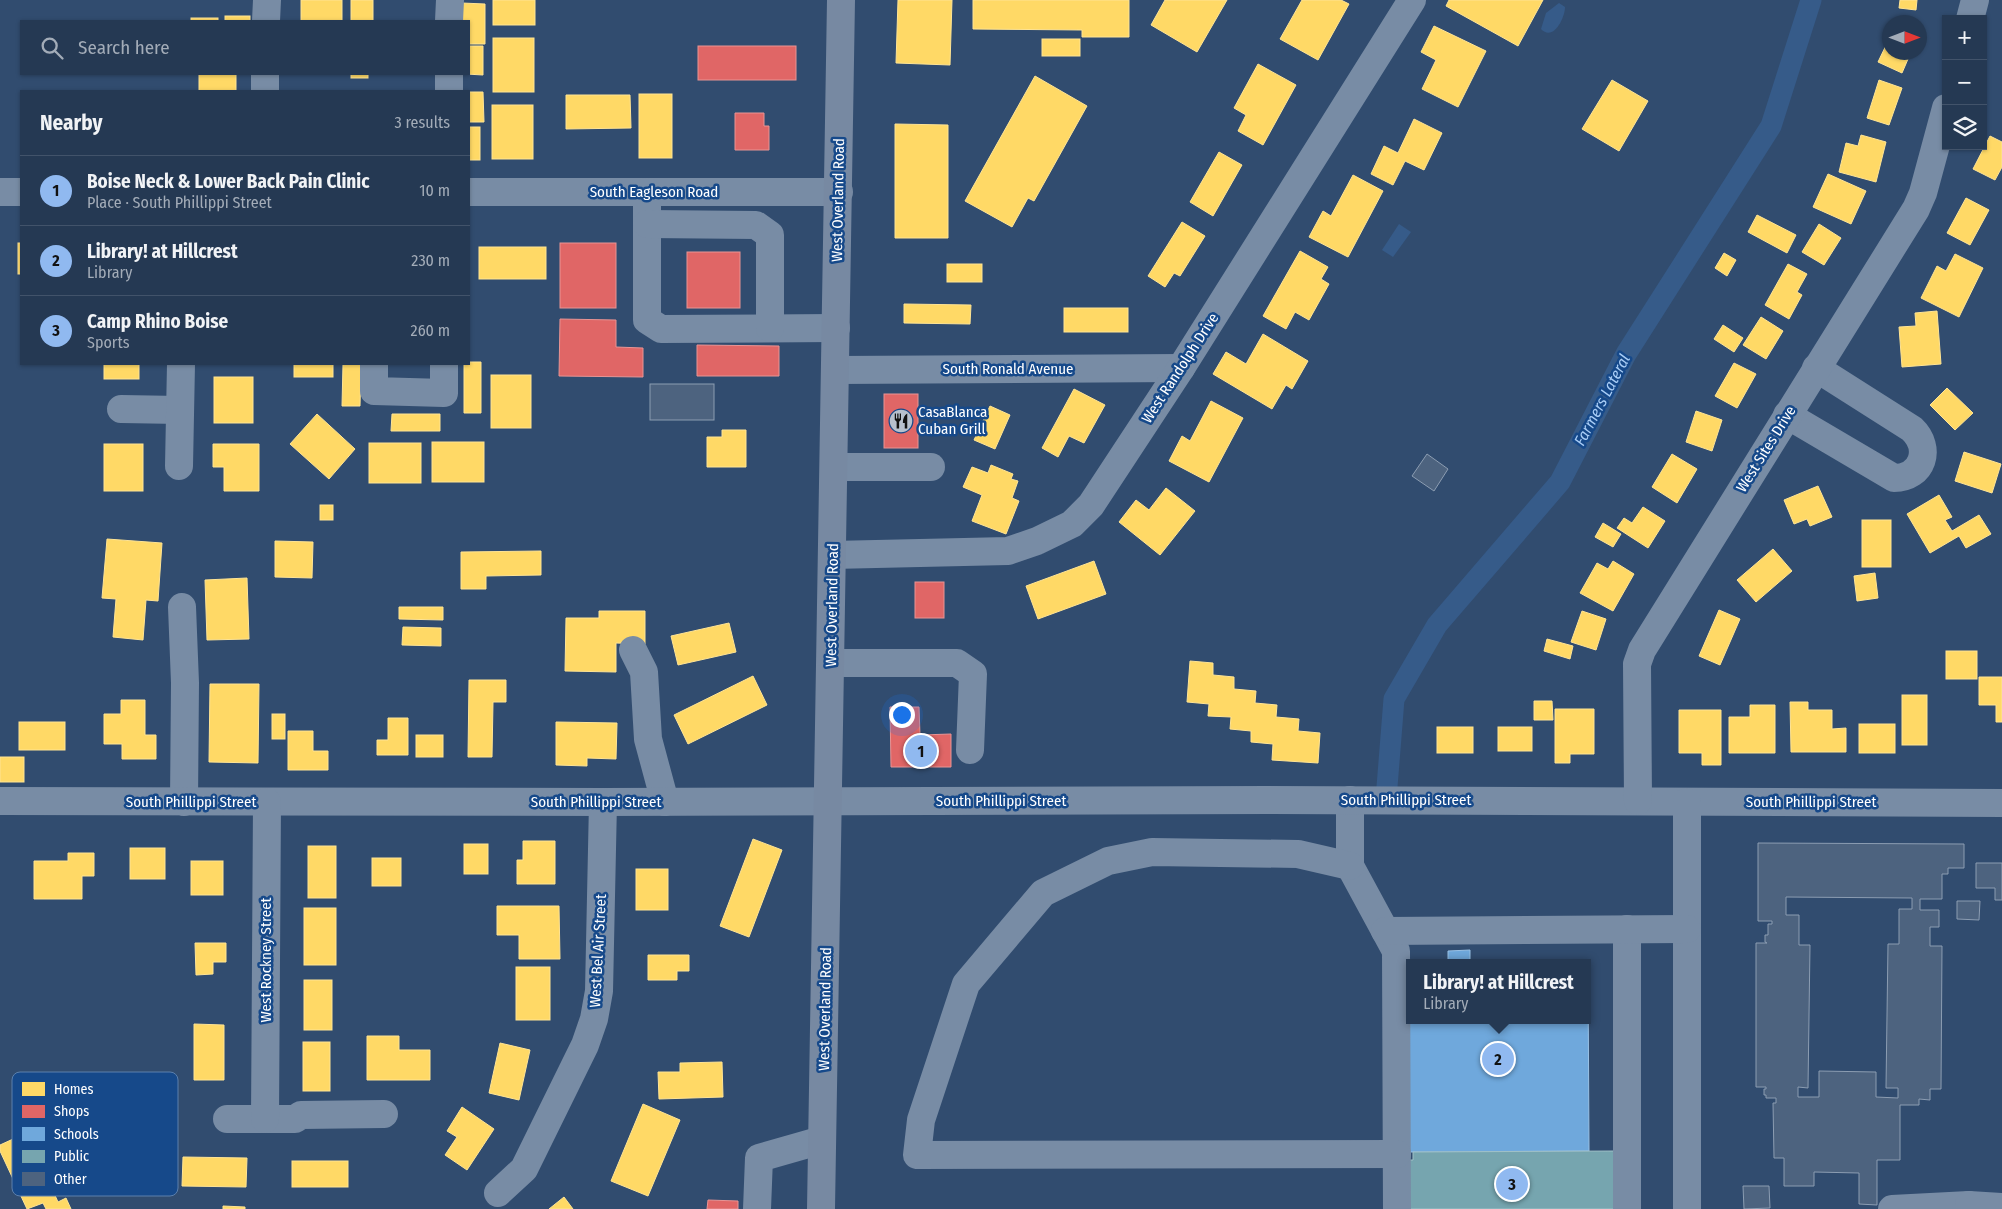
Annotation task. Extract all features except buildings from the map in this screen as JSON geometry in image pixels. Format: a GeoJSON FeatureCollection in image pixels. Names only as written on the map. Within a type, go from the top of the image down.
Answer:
{"type":"FeatureCollection","features":[{"type":"Feature","properties":{"kind":"main road","name":"West Overland Road"},"geometry":{"type":"LineString","coordinates":[[821,1209],[841,0]]}},
{"type":"Feature","properties":{"kind":"street"},"geometry":{"type":"LineString","coordinates":[[266,20],[267,0]]}},
{"type":"Feature","properties":{"kind":"street"},"geometry":{"type":"LineString","coordinates":[[449,20],[450,0]]}},
{"type":"Feature","properties":{"kind":"street","name":"West Randolph Drive"},"geometry":{"type":"LineString","coordinates":[[832,555],[1008,551],[1037,541],[1072,524],[1092,505],[1181,368],[1412,0]]}},
{"type":"Feature","properties":{"kind":"street"},"geometry":{"type":"LineString","coordinates":[[1971,15],[1974,0]]}},
{"type":"Feature","properties":{"kind":"street"},"geometry":{"type":"LineString","coordinates":[[265,75],[265,90]]}},
{"type":"Feature","properties":{"kind":"street"},"geometry":{"type":"LineString","coordinates":[[449,75],[449,90]]}},
{"type":"Feature","properties":{"kind":"street","name":"West Sites Drive"},"geometry":{"type":"LineString","coordinates":[[1638,801],[1639,657],[1920,201],[1942,122]]}},
{"type":"Feature","properties":{"kind":"street"},"geometry":{"type":"LineString","coordinates":[[0,192],[20,192]]}},
{"type":"Feature","properties":{"kind":"street","name":"South Eagleson Road"},"geometry":{"type":"LineString","coordinates":[[470,192],[839,192]]}},
{"type":"Feature","properties":{"kind":"street"},"geometry":{"type":"LineString","coordinates":[[647,192],[647,320],[661,329],[836,328]]}},
{"type":"Feature","properties":{"kind":"street"},"geometry":{"type":"LineString","coordinates":[[647,224],[756,225],[770,235],[770,328]]}},
{"type":"Feature","properties":{"kind":"street"},"geometry":{"type":"LineString","coordinates":[[179,466],[181,365]]}},
{"type":"Feature","properties":{"kind":"street"},"geometry":{"type":"LineString","coordinates":[[374,365],[374,391],[444,393],[444,365]]}},
{"type":"Feature","properties":{"kind":"street","name":"South Ronald Avenue"},"geometry":{"type":"LineString","coordinates":[[836,370],[1181,368]]}},
{"type":"Feature","properties":{"kind":"street"},"geometry":{"type":"LineString","coordinates":[[1788,415],[1894,478],[1902,478],[1911,474],[1919,466],[1923,455],[1923,444],[1919,435],[1912,428],[1816,368]]}},
{"type":"Feature","properties":{"kind":"street"},"geometry":{"type":"LineString","coordinates":[[121,409],[180,410]]}},
{"type":"Feature","properties":{"kind":"street"},"geometry":{"type":"LineString","coordinates":[[834,467],[931,467]]}},
{"type":"Feature","properties":{"kind":"street"},"geometry":{"type":"LineString","coordinates":[[182,607],[185,683],[184,802]]}},
{"type":"Feature","properties":{"kind":"street"},"geometry":{"type":"LineString","coordinates":[[633,650],[644,672],[648,739],[665,802]]}},
{"type":"Feature","properties":{"kind":"street"},"geometry":{"type":"LineString","coordinates":[[831,663],[957,663],[973,674],[970,750]]}},
{"type":"Feature","properties":{"kind":"street"},"geometry":{"type":"LineString","coordinates":[[1350,800],[1350,866],[1396,951],[1397,1209]]}},
{"type":"Feature","properties":{"kind":"street","name":"South Phillippi Street"},"geometry":{"type":"LineString","coordinates":[[0,802],[1350,800],[2002,803]]}},
{"type":"Feature","properties":{"kind":"street","name":"West Rockney Street"},"geometry":{"type":"LineString","coordinates":[[265,1119],[267,802]]}},
{"type":"Feature","properties":{"kind":"street","name":"West Bel Air Street"},"geometry":{"type":"LineString","coordinates":[[498,1193],[524,1170],[585,1046],[594,1019],[599,991],[603,802]]}},
{"type":"Feature","properties":{"kind":"street"},"geometry":{"type":"LineString","coordinates":[[1687,802],[1687,1209]]}},
{"type":"Feature","properties":{"kind":"street"},"geometry":{"type":"LineString","coordinates":[[1350,866],[1298,854],[1152,852],[1108,861],[1043,893],[966,984],[921,1120],[917,1155],[1397,1154]]}},
{"type":"Feature","properties":{"kind":"street"},"geometry":{"type":"LineString","coordinates":[[1627,929],[1628,1209]]}},
{"type":"Feature","properties":{"kind":"street"},"geometry":{"type":"LineString","coordinates":[[1385,931],[1687,929]]}},
{"type":"Feature","properties":{"kind":"street"},"geometry":{"type":"LineString","coordinates":[[227,1119],[295,1119],[301,1115],[384,1114]]}},
{"type":"Feature","properties":{"kind":"street"},"geometry":{"type":"LineString","coordinates":[[757,1209],[759,1158],[822,1140]]}},
{"type":"Feature","properties":{"kind":"street"},"geometry":{"type":"LineString","coordinates":[[1892,1209],[2002,1207]]}},
{"type":"Feature","properties":{"kind":"water"},"geometry":{"type":"Polygon","coordinates":[[[1559,3],[1565,7],[1561,22],[1554,31],[1550,33],[1545,32],[1541,29],[1546,13],[1559,3]]]}},
{"type":"Feature","properties":{"kind":"water"},"geometry":{"type":"Polygon","coordinates":[[[1399,224],[1411,232],[1393,257],[1382,250],[1399,224]]]}},
{"type":"Feature","properties":{"kind":"waterway","name":"Farmers Lateral"},"geometry":{"type":"LineString","coordinates":[[1387,787],[1394,699],[1437,625],[1560,482],[1626,354],[1771,126],[1811,0]]}},
{"type":"Feature","properties":{"kind":"place","name":"CasaBlanca Cuban Grill"},"geometry":{"type":"Point","coordinates":[901,421]}},
{"type":"Feature","properties":{"kind":"place","name":"Boise Neck & Lower Back Pain Clinic"},"geometry":{"type":"Point","coordinates":[921,751]}},
{"type":"Feature","properties":{"kind":"place","name":"Library! at Hillcrest"},"geometry":{"type":"Point","coordinates":[1498,1059]}},
{"type":"Feature","properties":{"kind":"place","name":"Camp Rhino Boise"},"geometry":{"type":"Point","coordinates":[1512,1184]}}]}
